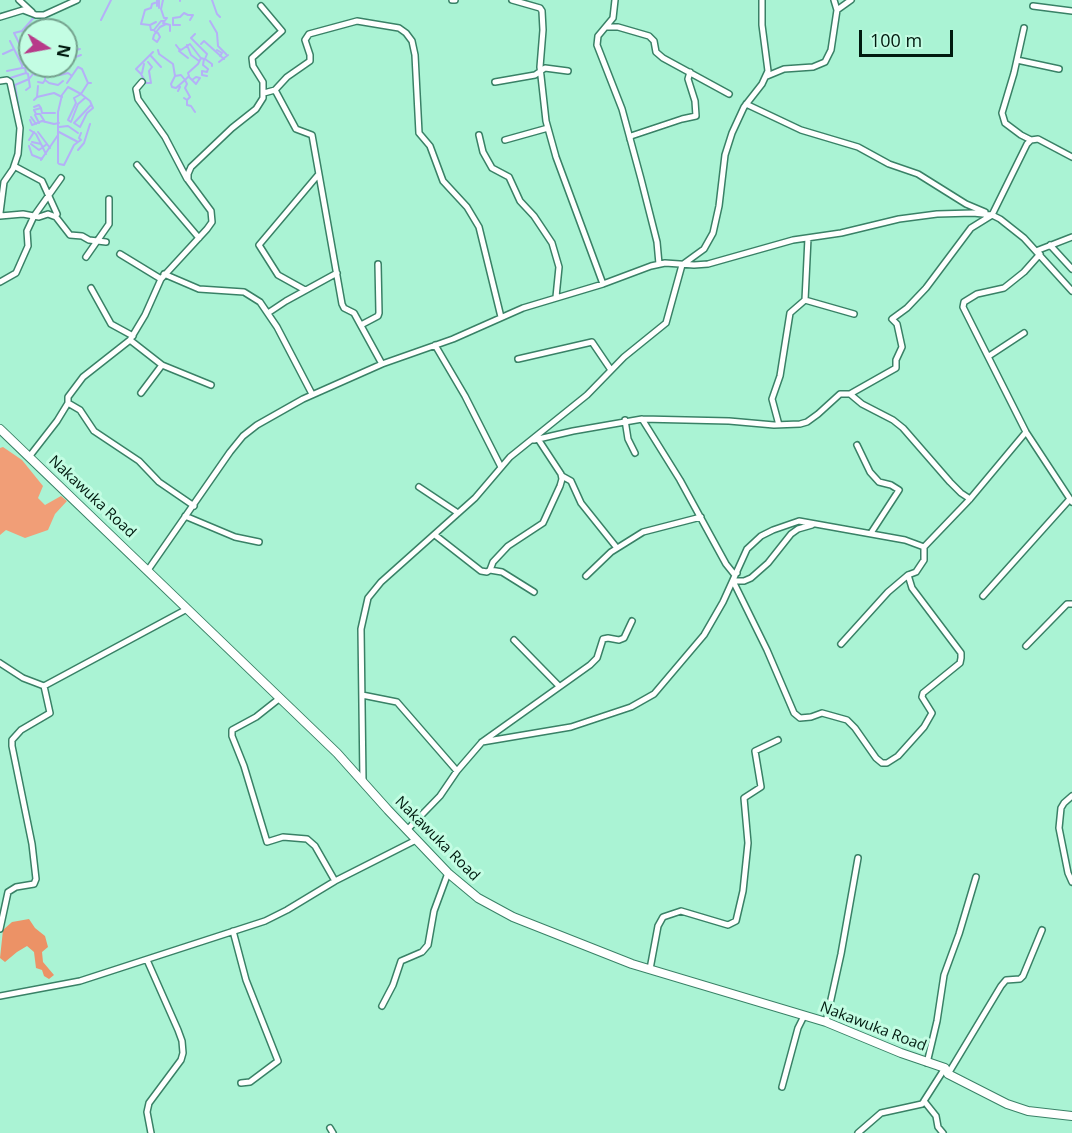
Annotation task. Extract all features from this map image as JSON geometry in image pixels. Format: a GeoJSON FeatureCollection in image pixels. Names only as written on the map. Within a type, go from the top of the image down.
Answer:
{"type":"FeatureCollection","features":[{"type":"Feature","properties":{"kind":"main road","name":"Nakawuka Road"},"geometry":{"type":"LineString","coordinates":[[0,429],[337,753],[448,873],[478,898],[569,940],[650,969],[826,1022],[947,1071],[979,1092],[1006,1104],[1028,1111],[1072,1116]]}},
{"type":"Feature","properties":{"kind":"street"},"geometry":{"type":"LineString","coordinates":[[19,0],[36,15]]}},
{"type":"Feature","properties":{"kind":"street"},"geometry":{"type":"LineString","coordinates":[[0,17],[23,10],[36,15],[44,15],[77,0]]}},
{"type":"Feature","properties":{"kind":"street"},"geometry":{"type":"LineString","coordinates":[[512,0],[540,8],[542,11],[540,70],[543,106],[556,157],[603,284]]}},
{"type":"Feature","properties":{"kind":"street"},"geometry":{"type":"LineString","coordinates":[[615,0],[614,18],[598,36],[597,45],[630,140],[652,222],[659,264]]}},
{"type":"Feature","properties":{"kind":"street"},"geometry":{"type":"LineString","coordinates":[[363,781],[361,629],[368,598],[381,582],[475,498],[501,467],[535,440],[556,418],[598,385],[611,370],[666,323],[682,265],[704,249],[709,242],[719,206],[725,154],[732,133],[746,104],[762,84],[768,71],[762,25],[762,0]]}},
{"type":"Feature","properties":{"kind":"street"},"geometry":{"type":"LineString","coordinates":[[765,76],[784,69],[813,67],[825,62],[831,50],[837,10],[834,0]]}},
{"type":"Feature","properties":{"kind":"street"},"geometry":{"type":"LineString","coordinates":[[837,10],[851,0]]}},
{"type":"Feature","properties":{"kind":"street"},"geometry":{"type":"LineString","coordinates":[[188,180],[191,167],[260,104],[264,93],[263,82],[253,66],[252,58],[282,31],[261,6]]}},
{"type":"Feature","properties":{"kind":"street"},"geometry":{"type":"LineString","coordinates":[[1033,6],[1072,11]]}},
{"type":"Feature","properties":{"kind":"street"},"geometry":{"type":"LineString","coordinates":[[264,93],[275,90],[287,77],[310,61],[305,40],[309,34],[357,21],[399,28],[406,33],[412,42],[415,55],[419,133],[430,146],[443,181],[467,207],[479,227],[501,317]]}},
{"type":"Feature","properties":{"kind":"street"},"geometry":{"type":"LineString","coordinates":[[606,27],[618,27],[649,36],[654,41],[656,52],[729,94]]}},
{"type":"Feature","properties":{"kind":"street"},"geometry":{"type":"LineString","coordinates":[[1024,28],[1002,109],[1002,117],[1013,129],[1031,140],[1038,140],[1072,157]]}},
{"type":"Feature","properties":{"kind":"street"},"geometry":{"type":"LineString","coordinates":[[1017,60],[1059,69]]}},
{"type":"Feature","properties":{"kind":"street"},"geometry":{"type":"LineString","coordinates":[[495,82],[535,75],[540,70],[554,68],[568,71]]}},
{"type":"Feature","properties":{"kind":"street"},"geometry":{"type":"LineString","coordinates":[[630,140],[631,136],[682,118],[696,116],[695,101],[688,79],[690,72]]}},
{"type":"Feature","properties":{"kind":"street"},"geometry":{"type":"LineString","coordinates":[[0,81],[10,82],[19,118],[19,146],[14,166],[2,181],[0,214],[39,217],[48,214],[56,217],[70,235],[106,242]]}},
{"type":"Feature","properties":{"kind":"street"},"geometry":{"type":"LineString","coordinates":[[29,457],[47,435],[68,403],[68,397],[83,377],[131,338],[145,315],[162,277],[207,230],[212,217],[207,205],[188,180],[165,137],[138,99],[136,89],[142,82]]}},
{"type":"Feature","properties":{"kind":"street"},"geometry":{"type":"LineString","coordinates":[[275,90],[296,129],[312,135],[342,304],[344,308],[354,313],[382,364]]}},
{"type":"Feature","properties":{"kind":"street"},"geometry":{"type":"LineString","coordinates":[[746,104],[801,130],[858,147],[889,164],[918,174],[966,204],[1000,219],[1038,252],[1072,291]]}},
{"type":"Feature","properties":{"kind":"street"},"geometry":{"type":"LineString","coordinates":[[505,140],[548,128]]}},
{"type":"Feature","properties":{"kind":"street"},"geometry":{"type":"LineString","coordinates":[[478,135],[483,152],[492,168],[509,177],[520,201],[534,216],[552,243],[559,267],[556,297]]}},
{"type":"Feature","properties":{"kind":"street"},"geometry":{"type":"LineString","coordinates":[[535,440],[642,418],[779,425],[807,422],[840,394],[850,394],[870,384],[891,369],[896,369],[896,360],[902,347],[897,324],[891,319],[907,308],[926,288],[971,228],[992,215],[1018,160],[1031,140]]}},
{"type":"Feature","properties":{"kind":"street"},"geometry":{"type":"LineString","coordinates":[[137,165],[199,238]]}},
{"type":"Feature","properties":{"kind":"street"},"geometry":{"type":"LineString","coordinates":[[14,166],[42,181],[57,214]]}},
{"type":"Feature","properties":{"kind":"street"},"geometry":{"type":"LineString","coordinates":[[305,290],[278,275],[260,245],[318,175]]}},
{"type":"Feature","properties":{"kind":"street"},"geometry":{"type":"LineString","coordinates":[[0,282],[16,273],[28,246],[27,231],[34,216],[61,178]]}},
{"type":"Feature","properties":{"kind":"street"},"geometry":{"type":"LineString","coordinates":[[86,257],[110,224],[110,199]]}},
{"type":"Feature","properties":{"kind":"street"},"geometry":{"type":"LineString","coordinates":[[148,570],[230,452],[249,430],[312,394],[382,364],[556,297],[603,284],[659,264],[708,264],[770,245],[841,233],[916,216],[973,213],[992,215]]}},
{"type":"Feature","properties":{"kind":"street"},"geometry":{"type":"LineString","coordinates":[[983,596],[1071,501],[1026,432],[963,309],[964,302],[984,292],[1004,288],[1024,272],[1038,252],[1072,237]]}},
{"type":"Feature","properties":{"kind":"street"},"geometry":{"type":"LineString","coordinates":[[779,425],[772,399],[780,376],[788,321],[792,310],[805,300],[808,238]]}},
{"type":"Feature","properties":{"kind":"street"},"geometry":{"type":"LineString","coordinates":[[1050,245],[1072,269]]}},
{"type":"Feature","properties":{"kind":"street"},"geometry":{"type":"LineString","coordinates":[[120,254],[162,277],[199,289],[244,292],[264,306],[312,394]]}},
{"type":"Feature","properties":{"kind":"street"},"geometry":{"type":"LineString","coordinates":[[361,325],[379,314],[378,264]]}},
{"type":"Feature","properties":{"kind":"street"},"geometry":{"type":"LineString","coordinates":[[268,313],[337,273]]}},
{"type":"Feature","properties":{"kind":"street"},"geometry":{"type":"LineString","coordinates":[[91,288],[111,324],[162,365],[211,385]]}},
{"type":"Feature","properties":{"kind":"street"},"geometry":{"type":"LineString","coordinates":[[805,300],[854,314]]}},
{"type":"Feature","properties":{"kind":"street"},"geometry":{"type":"LineString","coordinates":[[989,356],[1024,333]]}},
{"type":"Feature","properties":{"kind":"street"},"geometry":{"type":"LineString","coordinates":[[518,359],[592,342],[611,370]]}},
{"type":"Feature","properties":{"kind":"street"},"geometry":{"type":"LineString","coordinates":[[435,345],[461,388],[501,467]]}},
{"type":"Feature","properties":{"kind":"street"},"geometry":{"type":"LineString","coordinates":[[141,393],[162,365]]}},
{"type":"Feature","properties":{"kind":"street"},"geometry":{"type":"LineString","coordinates":[[850,394],[862,404],[903,428],[955,488],[970,499]]}},
{"type":"Feature","properties":{"kind":"street"},"geometry":{"type":"LineString","coordinates":[[68,403],[80,410],[94,431],[139,462],[159,483],[194,506]]}},
{"type":"Feature","properties":{"kind":"street"},"geometry":{"type":"LineString","coordinates":[[642,418],[726,564],[734,574],[737,573]]}},
{"type":"Feature","properties":{"kind":"street"},"geometry":{"type":"LineString","coordinates":[[625,420],[628,440],[635,453]]}},
{"type":"Feature","properties":{"kind":"street"},"geometry":{"type":"LineString","coordinates":[[841,644],[888,592],[908,575],[916,572],[924,560],[924,547],[970,499],[1026,432]]}},
{"type":"Feature","properties":{"kind":"street"},"geometry":{"type":"LineString","coordinates":[[535,440],[562,476],[571,481],[581,503],[617,548]]}},
{"type":"Feature","properties":{"kind":"street"},"geometry":{"type":"LineString","coordinates":[[857,445],[870,472],[879,482],[899,490],[871,533]]}},
{"type":"Feature","properties":{"kind":"street"},"geometry":{"type":"LineString","coordinates":[[490,570],[493,562],[508,546],[543,523],[560,486],[562,476]]}},
{"type":"Feature","properties":{"kind":"street"},"geometry":{"type":"LineString","coordinates":[[419,486],[458,513]]}},
{"type":"Feature","properties":{"kind":"street"},"geometry":{"type":"LineString","coordinates":[[185,516],[210,528],[259,542]]}},
{"type":"Feature","properties":{"kind":"street"},"geometry":{"type":"LineString","coordinates":[[586,576],[617,548],[643,532],[701,517]]}},
{"type":"Feature","properties":{"kind":"street"},"geometry":{"type":"LineString","coordinates":[[482,742],[571,727],[641,702],[662,687],[704,635],[734,581],[747,549],[767,532],[799,521],[905,540],[924,547]]}},
{"type":"Feature","properties":{"kind":"street"},"geometry":{"type":"LineString","coordinates":[[734,581],[751,578],[768,563],[791,534],[798,529],[812,525]]}},
{"type":"Feature","properties":{"kind":"street"},"geometry":{"type":"LineString","coordinates":[[435,535],[481,571],[490,570],[506,574],[534,592]]}},
{"type":"Feature","properties":{"kind":"street"},"geometry":{"type":"LineString","coordinates":[[734,581],[794,713],[800,717],[822,714],[847,720],[876,758],[886,763],[898,756],[932,713],[922,697],[923,693],[960,663],[961,658],[961,653],[912,588],[908,575]]}},
{"type":"Feature","properties":{"kind":"street"},"geometry":{"type":"LineString","coordinates":[[1026,646],[1067,604],[1072,604]]}},
{"type":"Feature","properties":{"kind":"street"},"geometry":{"type":"LineString","coordinates":[[0,663],[23,678],[44,686],[187,609]]}},
{"type":"Feature","properties":{"kind":"street"},"geometry":{"type":"LineString","coordinates":[[407,830],[440,796],[457,771],[482,742],[590,665],[597,658],[603,639],[624,638],[632,621]]}},
{"type":"Feature","properties":{"kind":"street"},"geometry":{"type":"LineString","coordinates":[[514,640],[559,686]]}},
{"type":"Feature","properties":{"kind":"street"},"geometry":{"type":"LineString","coordinates":[[0,930],[8,892],[16,887],[34,884],[36,879],[32,844],[12,740],[21,730],[50,714],[44,686]]}},
{"type":"Feature","properties":{"kind":"street"},"geometry":{"type":"LineString","coordinates":[[362,695],[397,702],[457,771]]}},
{"type":"Feature","properties":{"kind":"street"},"geometry":{"type":"LineString","coordinates":[[280,698],[256,717],[232,730],[231,733],[244,766],[267,842],[283,837],[307,839],[315,846],[335,881]]}},
{"type":"Feature","properties":{"kind":"street"},"geometry":{"type":"LineString","coordinates":[[650,969],[658,926],[663,917],[681,911],[728,925],[736,921],[743,891],[747,850],[744,798],[761,787],[755,751],[778,740]]}},
{"type":"Feature","properties":{"kind":"street"},"geometry":{"type":"LineString","coordinates":[[1072,796],[1061,808],[1059,828],[1072,882]]}},
{"type":"Feature","properties":{"kind":"street"},"geometry":{"type":"LineString","coordinates":[[0,996],[80,981],[265,921],[335,881],[416,840]]}},
{"type":"Feature","properties":{"kind":"street"},"geometry":{"type":"LineString","coordinates":[[826,1022],[858,858]]}},
{"type":"Feature","properties":{"kind":"street"},"geometry":{"type":"LineString","coordinates":[[382,1006],[393,986],[401,961],[422,952],[428,945],[434,911],[448,873]]}},
{"type":"Feature","properties":{"kind":"street"},"geometry":{"type":"LineString","coordinates":[[927,1063],[937,1021],[944,975],[959,934],[975,877]]}},
{"type":"Feature","properties":{"kind":"street"},"geometry":{"type":"LineString","coordinates":[[858,1133],[881,1113],[914,1107],[924,1101],[991,1006],[1001,986],[1006,980],[1020,979],[1023,976],[1042,930]]}},
{"type":"Feature","properties":{"kind":"street"},"geometry":{"type":"LineString","coordinates":[[233,931],[246,980],[278,1060],[250,1082],[242,1083]]}},
{"type":"Feature","properties":{"kind":"street"},"geometry":{"type":"LineString","coordinates":[[147,960],[178,1030],[183,1053],[149,1103],[147,1112],[151,1133]]}},
{"type":"Feature","properties":{"kind":"street"},"geometry":{"type":"LineString","coordinates":[[782,1087],[798,1028],[804,1016]]}},
{"type":"Feature","properties":{"kind":"street"},"geometry":{"type":"LineString","coordinates":[[924,1101],[936,1116],[938,1127],[943,1133]]}},
{"type":"Feature","properties":{"kind":"shaded area"},"geometry":{"type":"Polygon","coordinates":[[[3,447],[22,460],[43,486],[38,498],[45,505],[61,496],[67,501],[55,514],[48,530],[25,538],[6,530],[0,535],[0,448],[3,447]]]}},
{"type":"Feature","properties":{"kind":"shaded area"},"geometry":{"type":"Polygon","coordinates":[[[29,919],[45,936],[48,947],[42,952],[43,962],[54,975],[49,979],[44,976],[42,970],[36,968],[34,952],[27,946],[5,962],[0,958],[3,930],[12,922],[29,919]]]}},
{"type":"Feature","properties":{"kind":"waterway"},"geometry":{"type":"LineString","coordinates":[[101,20],[111,0]]}},
{"type":"Feature","properties":{"kind":"waterway"},"geometry":{"type":"LineString","coordinates":[[157,0],[157,6]]}},
{"type":"Feature","properties":{"kind":"waterway"},"geometry":{"type":"LineString","coordinates":[[159,0],[159,8]]}},
{"type":"Feature","properties":{"kind":"waterway"},"geometry":{"type":"LineString","coordinates":[[163,0],[161,9],[164,18],[167,18],[163,23],[170,25]]}},
{"type":"Feature","properties":{"kind":"waterway"},"geometry":{"type":"LineString","coordinates":[[212,0],[220,17]]}},
{"type":"Feature","properties":{"kind":"waterway"},"geometry":{"type":"LineString","coordinates":[[150,25],[141,24],[145,10],[157,2]]}},
{"type":"Feature","properties":{"kind":"waterway"},"geometry":{"type":"LineString","coordinates":[[180,25],[173,25],[173,18],[180,17],[184,13],[193,15],[190,20]]}},
{"type":"Feature","properties":{"kind":"waterway"},"geometry":{"type":"LineString","coordinates":[[156,33],[154,30],[161,21],[164,21]]}},
{"type":"Feature","properties":{"kind":"waterway"},"geometry":{"type":"LineString","coordinates":[[210,21],[217,33],[218,46],[226,54]]}},
{"type":"Feature","properties":{"kind":"waterway"},"geometry":{"type":"LineString","coordinates":[[154,30],[151,30],[150,25],[156,22]]}},
{"type":"Feature","properties":{"kind":"waterway"},"geometry":{"type":"LineString","coordinates":[[158,33],[160,37],[157,42],[153,39],[154,35],[160,27],[166,24]]}},
{"type":"Feature","properties":{"kind":"waterway"},"geometry":{"type":"LineString","coordinates":[[170,25],[170,31]]}},
{"type":"Feature","properties":{"kind":"waterway"},"geometry":{"type":"LineString","coordinates":[[18,32],[14,33],[18,41]]}},
{"type":"Feature","properties":{"kind":"waterway"},"geometry":{"type":"LineString","coordinates":[[195,34],[191,38],[207,54],[205,59],[212,66]]}},
{"type":"Feature","properties":{"kind":"waterway"},"geometry":{"type":"LineString","coordinates":[[10,41],[18,57]]}},
{"type":"Feature","properties":{"kind":"waterway"},"geometry":{"type":"LineString","coordinates":[[201,44],[204,41],[224,59]]}},
{"type":"Feature","properties":{"kind":"waterway"},"geometry":{"type":"LineString","coordinates":[[176,45],[181,50],[190,44],[200,57]]}},
{"type":"Feature","properties":{"kind":"waterway"},"geometry":{"type":"LineString","coordinates":[[187,45],[191,55],[199,61]]}},
{"type":"Feature","properties":{"kind":"waterway"},"geometry":{"type":"LineString","coordinates":[[3,54],[14,49]]}},
{"type":"Feature","properties":{"kind":"waterway"},"geometry":{"type":"LineString","coordinates":[[80,49],[68,52],[68,54],[73,58],[81,55]]}},
{"type":"Feature","properties":{"kind":"waterway"},"geometry":{"type":"LineString","coordinates":[[158,50],[159,54],[173,64],[175,76],[172,87],[176,88],[185,80]]}},
{"type":"Feature","properties":{"kind":"waterway"},"geometry":{"type":"LineString","coordinates":[[217,50],[222,53],[220,56]]}},
{"type":"Feature","properties":{"kind":"waterway"},"geometry":{"type":"LineString","coordinates":[[179,51],[188,58]]}},
{"type":"Feature","properties":{"kind":"waterway"},"geometry":{"type":"LineString","coordinates":[[148,62],[152,67],[149,71],[151,83],[146,83],[136,69],[153,52]]}},
{"type":"Feature","properties":{"kind":"waterway"},"geometry":{"type":"LineString","coordinates":[[219,62],[228,55]]}},
{"type":"Feature","properties":{"kind":"waterway"},"geometry":{"type":"LineString","coordinates":[[151,56],[161,67]]}},
{"type":"Feature","properties":{"kind":"waterway"},"geometry":{"type":"LineString","coordinates":[[175,76],[181,75],[185,80],[201,58],[204,59],[203,65],[208,69],[207,72],[202,71],[202,75],[207,76]]}},
{"type":"Feature","properties":{"kind":"waterway"},"geometry":{"type":"LineString","coordinates":[[142,73],[144,64]]}},
{"type":"Feature","properties":{"kind":"waterway"},"geometry":{"type":"LineString","coordinates":[[67,83],[78,67],[82,69],[88,83]]}},
{"type":"Feature","properties":{"kind":"waterway"},"geometry":{"type":"LineString","coordinates":[[7,71],[18,69]]}},
{"type":"Feature","properties":{"kind":"waterway"},"geometry":{"type":"LineString","coordinates":[[10,78],[18,76]]}},
{"type":"Feature","properties":{"kind":"waterway"},"geometry":{"type":"LineString","coordinates":[[189,77],[196,84],[200,78],[196,77],[192,80]]}},
{"type":"Feature","properties":{"kind":"waterway"},"geometry":{"type":"LineString","coordinates":[[26,90],[30,87],[29,78]]}},
{"type":"Feature","properties":{"kind":"waterway"},"geometry":{"type":"LineString","coordinates":[[19,110],[15,85],[30,78]]}},
{"type":"Feature","properties":{"kind":"waterway"},"geometry":{"type":"LineString","coordinates":[[38,82],[43,83],[45,78]]}},
{"type":"Feature","properties":{"kind":"waterway"},"geometry":{"type":"LineString","coordinates":[[45,80],[58,85],[63,81]]}},
{"type":"Feature","properties":{"kind":"waterway"},"geometry":{"type":"LineString","coordinates":[[185,80],[187,84],[185,88],[190,97],[187,100]]}},
{"type":"Feature","properties":{"kind":"waterway"},"geometry":{"type":"LineString","coordinates":[[58,163],[58,112],[62,95],[68,87],[81,94],[88,83],[91,83]]}},
{"type":"Feature","properties":{"kind":"waterway"},"geometry":{"type":"LineString","coordinates":[[34,100],[37,97],[38,86]]}},
{"type":"Feature","properties":{"kind":"waterway"},"geometry":{"type":"LineString","coordinates":[[178,86],[180,87],[178,91]]}},
{"type":"Feature","properties":{"kind":"waterway"},"geometry":{"type":"LineString","coordinates":[[37,97],[54,93],[62,97]]}},
{"type":"Feature","properties":{"kind":"waterway"},"geometry":{"type":"LineString","coordinates":[[81,94],[90,101],[93,108],[87,113],[80,127],[74,123],[91,105]]}},
{"type":"Feature","properties":{"kind":"waterway"},"geometry":{"type":"LineString","coordinates":[[81,94],[74,98],[76,103],[68,120],[71,122],[78,104],[85,98]]}},
{"type":"Feature","properties":{"kind":"waterway"},"geometry":{"type":"LineString","coordinates":[[184,98],[187,100],[187,105],[191,106],[195,112]]}},
{"type":"Feature","properties":{"kind":"waterway"},"geometry":{"type":"LineString","coordinates":[[34,107],[39,105],[41,108]]}},
{"type":"Feature","properties":{"kind":"waterway"},"geometry":{"type":"LineString","coordinates":[[45,122],[34,110],[41,108],[42,113],[55,113]]}},
{"type":"Feature","properties":{"kind":"waterway"},"geometry":{"type":"LineString","coordinates":[[35,115],[39,123]]}},
{"type":"Feature","properties":{"kind":"waterway"},"geometry":{"type":"LineString","coordinates":[[31,117],[36,124]]}},
{"type":"Feature","properties":{"kind":"waterway"},"geometry":{"type":"LineString","coordinates":[[30,120],[32,125],[42,121],[59,123]]}},
{"type":"Feature","properties":{"kind":"waterway"},"geometry":{"type":"LineString","coordinates":[[78,150],[84,143],[90,124]]}},
{"type":"Feature","properties":{"kind":"waterway"},"geometry":{"type":"LineString","coordinates":[[59,127],[68,126],[78,133]]}},
{"type":"Feature","properties":{"kind":"waterway"},"geometry":{"type":"LineString","coordinates":[[30,130],[36,134],[46,154]]}},
{"type":"Feature","properties":{"kind":"waterway"},"geometry":{"type":"LineString","coordinates":[[29,140],[34,132]]}},
{"type":"Feature","properties":{"kind":"waterway"},"geometry":{"type":"LineString","coordinates":[[38,132],[50,148]]}},
{"type":"Feature","properties":{"kind":"waterway"},"geometry":{"type":"LineString","coordinates":[[59,132],[78,142],[74,145],[64,165],[59,164]]}},
{"type":"Feature","properties":{"kind":"waterway"},"geometry":{"type":"LineString","coordinates":[[78,142],[81,140],[79,138],[81,133]]}},
{"type":"Feature","properties":{"kind":"waterway"},"geometry":{"type":"LineString","coordinates":[[41,160],[58,135]]}},
{"type":"Feature","properties":{"kind":"waterway"},"geometry":{"type":"LineString","coordinates":[[32,142],[41,144]]}},
{"type":"Feature","properties":{"kind":"waterway"},"geometry":{"type":"LineString","coordinates":[[31,144],[39,150],[47,144]]}},
{"type":"Feature","properties":{"kind":"waterway"},"geometry":{"type":"LineString","coordinates":[[29,146],[32,155],[42,159]]}}]}
